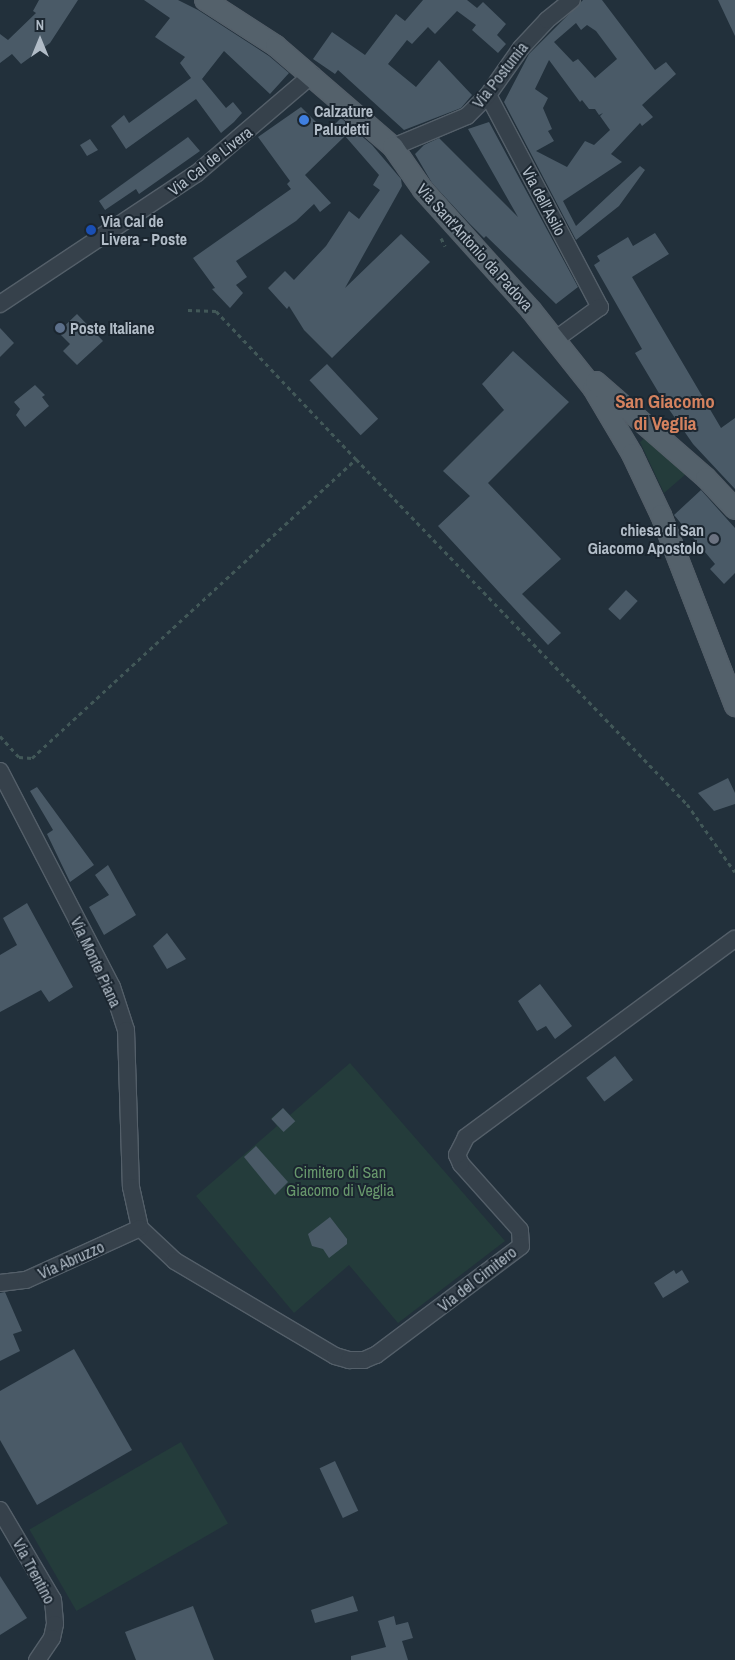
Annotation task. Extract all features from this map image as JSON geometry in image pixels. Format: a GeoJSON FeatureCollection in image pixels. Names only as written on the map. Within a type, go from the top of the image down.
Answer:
{"type":"FeatureCollection","features":[{"type":"Feature","properties":{"kind":"main road","name":"Via Sant'Antonio da Padova"},"geometry":{"type":"LineString","coordinates":[[205,0],[245,24],[312,75],[393,147],[430,199],[556,339],[578,368]]}},
{"type":"Feature","properties":{"kind":"main road"},"geometry":{"type":"LineString","coordinates":[[578,368],[706,478],[735,510]]}},
{"type":"Feature","properties":{"kind":"main road"},"geometry":{"type":"LineString","coordinates":[[578,368],[608,413],[649,488],[731,682],[735,706]]}},
{"type":"Feature","properties":{"kind":"street","name":"Via Postumia"},"geometry":{"type":"LineString","coordinates":[[393,147],[414,136],[463,119],[488,95],[520,48],[547,20],[572,0]]}},
{"type":"Feature","properties":{"kind":"street","name":"Via Cal de Livera"},"geometry":{"type":"LineString","coordinates":[[0,304],[196,174],[280,106],[312,75]]}},
{"type":"Feature","properties":{"kind":"street","name":"Via dell'Asilo"},"geometry":{"type":"LineString","coordinates":[[488,95],[600,307],[556,339]]}},
{"type":"Feature","properties":{"kind":"street","name":"Via Monte Piana"},"geometry":{"type":"LineString","coordinates":[[0,770],[112,987],[126,1030],[131,1187],[140,1228]]}},
{"type":"Feature","properties":{"kind":"street","name":"Via del Cimitero"},"geometry":{"type":"LineString","coordinates":[[140,1228],[176,1260],[335,1356],[364,1360],[376,1355],[521,1246],[520,1230],[461,1164],[457,1155],[460,1144],[735,939]]}},
{"type":"Feature","properties":{"kind":"street","name":"Via Abruzzo"},"geometry":{"type":"LineString","coordinates":[[0,1283],[26,1280],[140,1228]]}},
{"type":"Feature","properties":{"kind":"street","name":"Via Trentino"},"geometry":{"type":"LineString","coordinates":[[0,1510],[53,1600],[55,1624],[52,1638],[37,1660]]}},
{"type":"Feature","properties":{"kind":"path"},"geometry":{"type":"LineString","coordinates":[[188,310],[216,311],[687,804],[735,872]]}},
{"type":"Feature","properties":{"kind":"path"},"geometry":{"type":"LineString","coordinates":[[0,736],[19,757],[32,758],[356,459]]}},
{"type":"Feature","properties":{"kind":"green space"},"geometry":{"type":"Polygon","coordinates":[[[647,436],[686,474],[664,493],[640,442],[647,436]]]}},
{"type":"Feature","properties":{"kind":"green space","name":"Cimitero di San Giacomo di Veglia"},"geometry":{"type":"Polygon","coordinates":[[[350,1063],[505,1241],[398,1323],[349,1265],[294,1313],[196,1196],[277,1126],[271,1118],[283,1108],[290,1115],[350,1063]]]}},
{"type":"Feature","properties":{"kind":"green space"},"geometry":{"type":"Polygon","coordinates":[[[181,1442],[228,1523],[76,1611],[29,1530],[181,1442]]]}},
{"type":"Feature","properties":{"kind":"building"},"geometry":{"type":"Polygon","coordinates":[[[39,0],[78,0],[50,43],[21,64],[12,54],[0,63],[0,34],[8,40],[36,13],[33,11],[39,0]]]}},
{"type":"Feature","properties":{"kind":"building"},"geometry":{"type":"Polygon","coordinates":[[[144,0],[178,0],[198,10],[269,56],[289,73],[270,94],[224,51],[202,79],[226,108],[233,102],[242,113],[234,122],[221,133],[196,99],[126,149],[111,126],[124,115],[129,123],[191,78],[180,63],[185,57],[155,37],[170,18],[144,0]]]}},
{"type":"Feature","properties":{"kind":"building"},"geometry":{"type":"Polygon","coordinates":[[[423,0],[467,0],[477,8],[483,2],[506,24],[497,35],[506,44],[498,53],[472,30],[476,25],[457,11],[435,34],[428,27],[412,44],[407,40],[388,64],[416,87],[439,60],[472,95],[461,108],[404,130],[338,70],[335,74],[313,59],[332,32],[365,55],[396,14],[405,21],[423,0]]]}},
{"type":"Feature","properties":{"kind":"building"},"geometry":{"type":"Polygon","coordinates":[[[583,0],[602,0],[655,70],[666,62],[676,74],[642,105],[653,117],[642,126],[640,123],[611,154],[622,162],[563,201],[576,226],[640,166],[645,170],[619,206],[576,240],[504,102],[529,54],[583,0]],[[576,23],[554,42],[573,62],[578,59],[595,78],[617,59],[596,31],[587,25],[581,30],[576,23]],[[549,60],[535,89],[548,98],[543,108],[552,129],[548,131],[554,141],[536,151],[567,167],[585,141],[594,145],[610,130],[600,116],[603,113],[599,115],[595,109],[589,109],[582,100],[580,102],[549,60]]]}},
{"type":"Feature","properties":{"kind":"building"},"geometry":{"type":"Polygon","coordinates":[[[718,0],[735,0],[735,36],[718,0]]]}},
{"type":"Feature","properties":{"kind":"building"},"geometry":{"type":"Polygon","coordinates":[[[301,107],[323,129],[327,124],[331,128],[341,118],[372,145],[401,179],[402,186],[345,288],[401,234],[430,262],[332,358],[304,330],[289,306],[287,309],[268,288],[285,271],[294,280],[326,246],[349,211],[359,219],[380,190],[373,185],[379,175],[345,136],[305,175],[331,203],[320,212],[314,204],[296,221],[236,261],[247,277],[236,285],[243,293],[230,308],[212,289],[215,288],[193,258],[291,189],[287,184],[290,181],[258,137],[301,107]]]}},
{"type":"Feature","properties":{"kind":"building"},"geometry":{"type":"Polygon","coordinates":[[[489,122],[578,287],[556,304],[486,236],[484,238],[469,223],[432,183],[415,154],[424,145],[439,138],[518,217],[468,129],[489,122]]]}},
{"type":"Feature","properties":{"kind":"building"},"geometry":{"type":"Polygon","coordinates":[[[188,137],[200,151],[139,194],[136,189],[105,210],[99,201],[188,137]]]}},
{"type":"Feature","properties":{"kind":"building"},"geometry":{"type":"Polygon","coordinates":[[[90,139],[98,150],[87,156],[80,145],[90,139]]]}},
{"type":"Feature","properties":{"kind":"building"},"geometry":{"type":"Polygon","coordinates":[[[655,233],[669,254],[632,277],[721,428],[735,418],[735,489],[693,444],[666,405],[635,353],[642,349],[594,265],[600,261],[597,256],[628,237],[633,246],[655,233]]]}},
{"type":"Feature","properties":{"kind":"building"},"geometry":{"type":"Polygon","coordinates":[[[77,314],[103,341],[77,365],[63,351],[70,344],[58,332],[77,314]]]}},
{"type":"Feature","properties":{"kind":"building"},"geometry":{"type":"Polygon","coordinates":[[[0,328],[14,343],[0,357],[0,328]]]}},
{"type":"Feature","properties":{"kind":"building"},"geometry":{"type":"Polygon","coordinates":[[[513,351],[569,402],[488,483],[561,559],[522,594],[561,633],[548,645],[438,526],[470,496],[443,471],[504,410],[482,384],[513,351]]]}},
{"type":"Feature","properties":{"kind":"building"},"geometry":{"type":"Polygon","coordinates":[[[327,364],[378,419],[361,435],[309,380],[327,364]]]}},
{"type":"Feature","properties":{"kind":"building"},"geometry":{"type":"Polygon","coordinates":[[[35,385],[45,395],[42,397],[49,406],[25,427],[16,415],[20,409],[14,402],[35,385]]]}},
{"type":"Feature","properties":{"kind":"building","name":"chiesa di San Giacomo Apostolo"},"geometry":{"type":"Polygon","coordinates":[[[701,490],[735,528],[735,573],[724,584],[710,569],[715,564],[674,515],[701,490]]]}},
{"type":"Feature","properties":{"kind":"building"},"geometry":{"type":"Polygon","coordinates":[[[626,590],[638,601],[620,620],[608,609],[626,590]]]}},
{"type":"Feature","properties":{"kind":"building"},"geometry":{"type":"Polygon","coordinates":[[[728,778],[735,793],[735,804],[714,811],[698,793],[728,778]]]}},
{"type":"Feature","properties":{"kind":"building"},"geometry":{"type":"Polygon","coordinates":[[[37,787],[94,865],[70,882],[47,834],[53,830],[30,791],[37,787]]]}},
{"type":"Feature","properties":{"kind":"building"},"geometry":{"type":"Polygon","coordinates":[[[108,865],[136,915],[104,935],[89,907],[109,895],[95,875],[108,865]]]}},
{"type":"Feature","properties":{"kind":"building"},"geometry":{"type":"Polygon","coordinates":[[[27,903],[73,987],[49,1002],[41,990],[0,1012],[0,955],[17,945],[3,918],[27,903]]]}},
{"type":"Feature","properties":{"kind":"building"},"geometry":{"type":"Polygon","coordinates":[[[167,933],[186,959],[167,969],[153,946],[167,933]]]}},
{"type":"Feature","properties":{"kind":"building"},"geometry":{"type":"Polygon","coordinates":[[[540,984],[572,1026],[555,1039],[546,1026],[537,1031],[518,1001],[540,984]]]}},
{"type":"Feature","properties":{"kind":"building"},"geometry":{"type":"Polygon","coordinates":[[[615,1056],[633,1080],[604,1102],[586,1078],[615,1056]]]}},
{"type":"Feature","properties":{"kind":"building"},"geometry":{"type":"Polygon","coordinates":[[[283,1108],[295,1121],[284,1132],[271,1119],[283,1108]]]}},
{"type":"Feature","properties":{"kind":"building"},"geometry":{"type":"Polygon","coordinates":[[[256,1146],[288,1182],[275,1195],[244,1157],[256,1146]]]}},
{"type":"Feature","properties":{"kind":"building"},"geometry":{"type":"Polygon","coordinates":[[[330,1217],[347,1239],[347,1244],[329,1258],[323,1249],[312,1246],[308,1234],[330,1217]]]}},
{"type":"Feature","properties":{"kind":"building"},"geometry":{"type":"Polygon","coordinates":[[[674,1270],[676,1274],[682,1270],[689,1282],[663,1298],[654,1283],[674,1270]]]}},
{"type":"Feature","properties":{"kind":"building"},"geometry":{"type":"Polygon","coordinates":[[[5,1292],[22,1331],[13,1334],[20,1351],[0,1361],[0,1293],[5,1292]]]}},
{"type":"Feature","properties":{"kind":"building"},"geometry":{"type":"Polygon","coordinates":[[[74,1349],[132,1450],[37,1505],[0,1440],[0,1391],[74,1349]]]}},
{"type":"Feature","properties":{"kind":"building"},"geometry":{"type":"Polygon","coordinates":[[[335,1461],[358,1511],[343,1518],[320,1468],[335,1461]]]}},
{"type":"Feature","properties":{"kind":"building"},"geometry":{"type":"Polygon","coordinates":[[[0,1576],[27,1618],[0,1635],[0,1576]]]}},
{"type":"Feature","properties":{"kind":"building"},"geometry":{"type":"Polygon","coordinates":[[[353,1596],[358,1611],[315,1623],[311,1610],[353,1596]]]}},
{"type":"Feature","properties":{"kind":"building"},"geometry":{"type":"Polygon","coordinates":[[[193,1606],[214,1660],[136,1660],[125,1632],[193,1606]]]}},
{"type":"Feature","properties":{"kind":"building"},"geometry":{"type":"Polygon","coordinates":[[[394,1616],[396,1625],[408,1622],[413,1638],[402,1641],[408,1660],[351,1660],[351,1656],[386,1647],[378,1621],[394,1616]]]}},
{"type":"Feature","properties":{"kind":"place","name":"Calzature Paludetti"},"geometry":{"type":"Point","coordinates":[304,120]}},
{"type":"Feature","properties":{"kind":"place","name":"Via Cal de Livera - Poste"},"geometry":{"type":"Point","coordinates":[91,230]}},
{"type":"Feature","properties":{"kind":"place","name":"Poste Italiane"},"geometry":{"type":"Point","coordinates":[60,328]}},
{"type":"Feature","properties":{"kind":"place","name":"chiesa di San Giacomo Apostolo"},"geometry":{"type":"Point","coordinates":[714,539]}},
{"type":"Feature","properties":{"kind":"district","name":"San Giacomo di Veglia"},"geometry":{"type":"Point","coordinates":[665,413]}}]}
